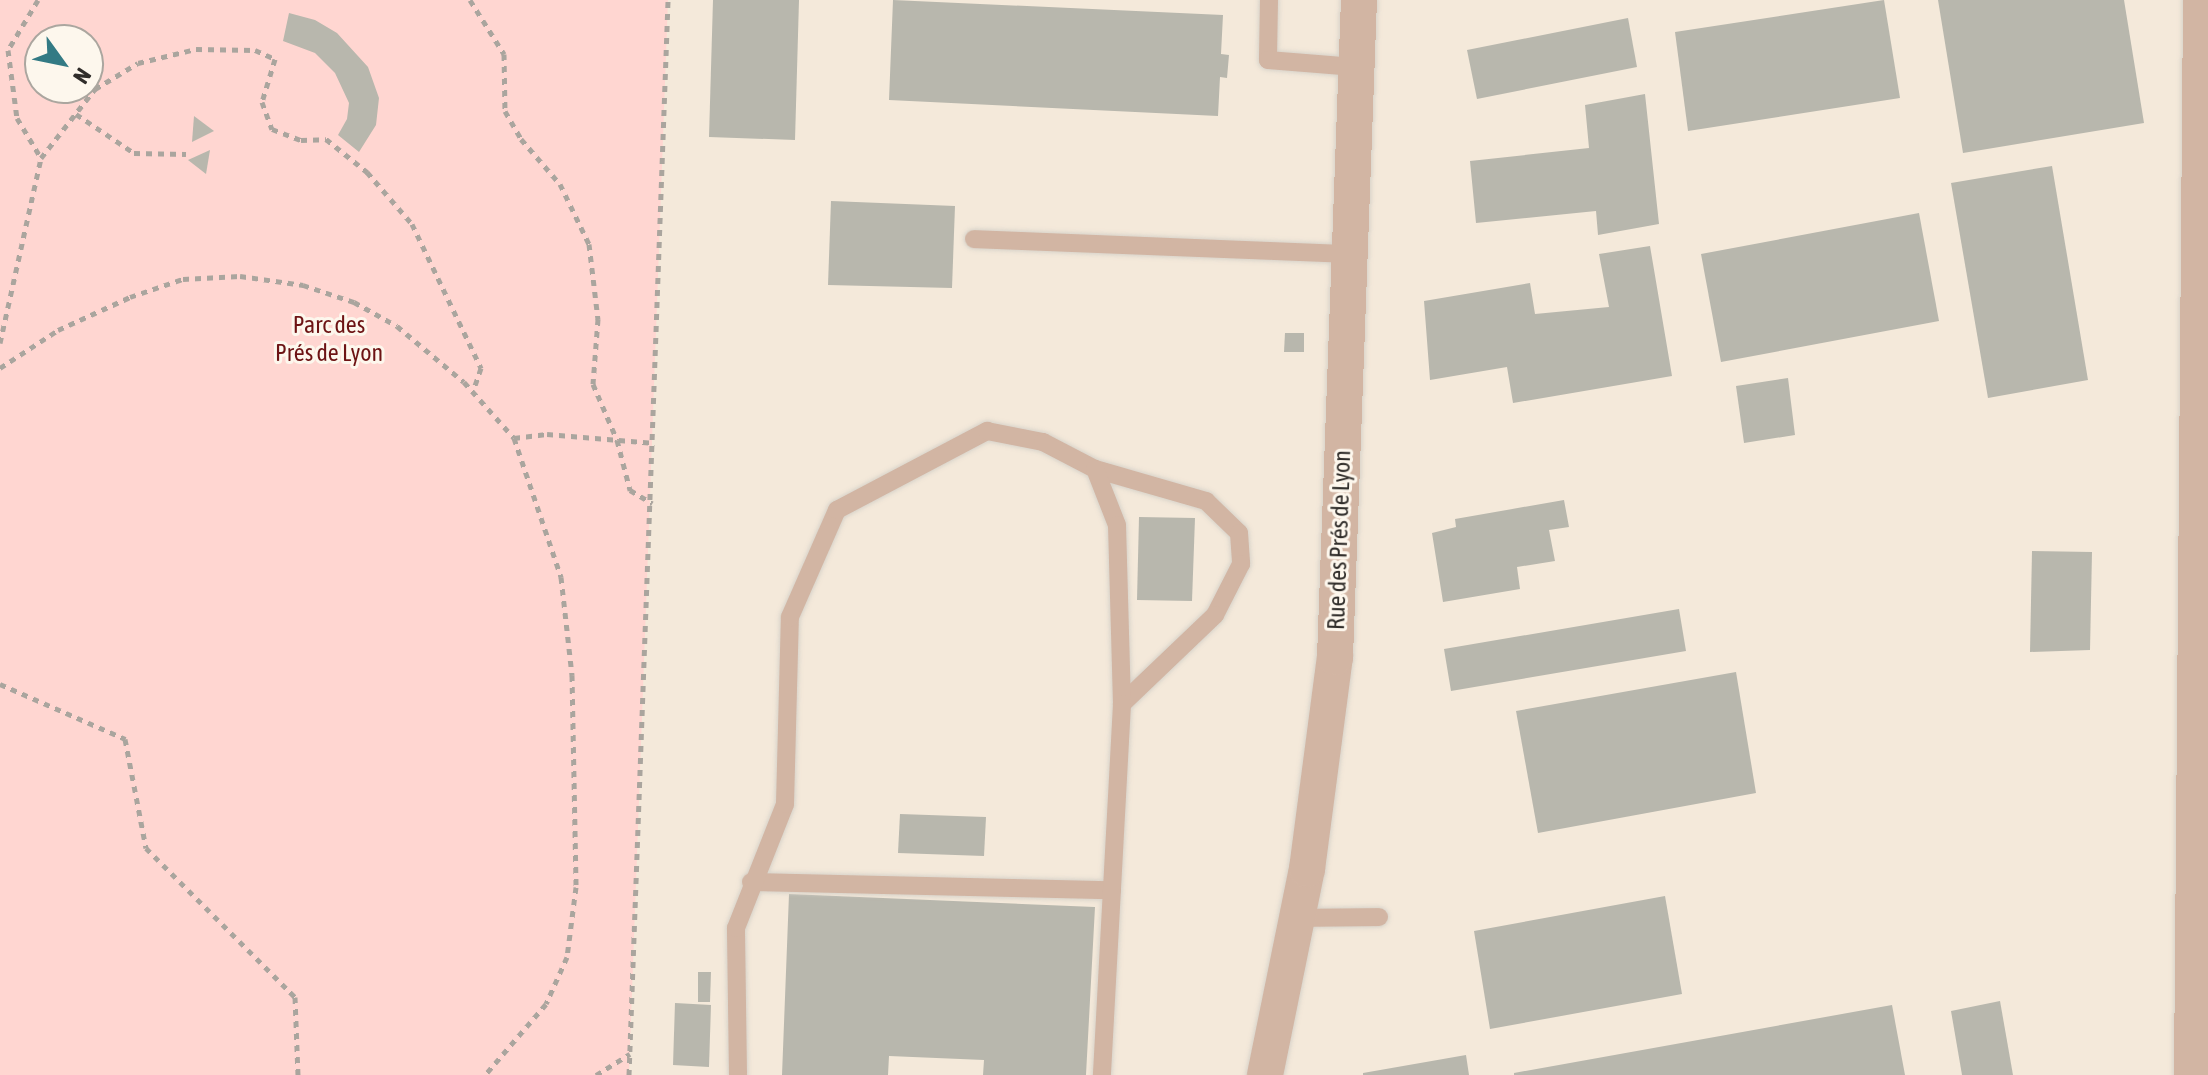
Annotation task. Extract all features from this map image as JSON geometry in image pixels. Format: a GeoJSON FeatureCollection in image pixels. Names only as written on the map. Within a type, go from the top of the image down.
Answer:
{"type":"FeatureCollection","features":[{"type":"Feature","properties":{"kind":"street","name":"Rue des Prés de Lyon"},"geometry":{"type":"LineString","coordinates":[[1265,1075],[1307,869],[1335,657],[1359,0]]}},
{"type":"Feature","properties":{"kind":"street"},"geometry":{"type":"LineString","coordinates":[[2192,1075],[2202,401],[2201,0]]}},
{"type":"Feature","properties":{"kind":"lane"},"geometry":{"type":"LineString","coordinates":[[1269,0],[1268,60],[1355,67]]}},
{"type":"Feature","properties":{"kind":"lane"},"geometry":{"type":"LineString","coordinates":[[974,239],[1348,254]]}},
{"type":"Feature","properties":{"kind":"lane"},"geometry":{"type":"LineString","coordinates":[[738,1075],[736,928],[751,882],[785,804],[790,617],[837,510],[987,431],[1043,442],[1095,469],[1206,501],[1239,533],[1241,564],[1215,615],[1122,704]]}},
{"type":"Feature","properties":{"kind":"lane"},"geometry":{"type":"LineString","coordinates":[[1095,469],[1117,525],[1122,704],[1102,1075]]}},
{"type":"Feature","properties":{"kind":"lane"},"geometry":{"type":"LineString","coordinates":[[751,882],[1112,890]]}},
{"type":"Feature","properties":{"kind":"lane"},"geometry":{"type":"LineString","coordinates":[[1297,918],[1379,917]]}},
{"type":"Feature","properties":{"kind":"path"},"geometry":{"type":"LineString","coordinates":[[38,0],[8,50],[17,118],[41,158]]}},
{"type":"Feature","properties":{"kind":"path"},"geometry":{"type":"LineString","coordinates":[[470,0],[504,54],[505,111],[521,139],[560,184],[589,244],[598,319],[593,384],[617,440],[630,490],[652,503]]}},
{"type":"Feature","properties":{"kind":"path"},"geometry":{"type":"LineString","coordinates":[[629,1075],[655,443],[668,0]]}},
{"type":"Feature","properties":{"kind":"path"},"geometry":{"type":"LineString","coordinates":[[0,343],[41,158],[95,89],[138,63],[196,49],[255,50],[275,59],[262,102],[272,129],[301,140],[326,139],[367,172],[412,224],[481,368],[473,392]]}},
{"type":"Feature","properties":{"kind":"path"},"geometry":{"type":"LineString","coordinates":[[76,114],[134,153],[186,154]]}},
{"type":"Feature","properties":{"kind":"path"},"geometry":{"type":"LineString","coordinates":[[0,368],[58,330],[130,297],[183,279],[240,276],[303,285],[354,302],[397,326],[473,392],[514,438],[561,577],[573,691],[576,887],[567,957],[546,1004],[485,1075]]}},
{"type":"Feature","properties":{"kind":"path"},"geometry":{"type":"LineString","coordinates":[[514,438],[547,434],[655,443]]}},
{"type":"Feature","properties":{"kind":"path"},"geometry":{"type":"LineString","coordinates":[[0,684],[125,739],[146,848],[295,997],[298,1075]]}},
{"type":"Feature","properties":{"kind":"path"},"geometry":{"type":"LineString","coordinates":[[596,1075],[630,1054]]}},
{"type":"Feature","properties":{"kind":"shaded area"},"geometry":{"type":"Polygon","coordinates":[[[664,0],[2208,0],[2208,1075],[620,1075],[664,0]]]}},
{"type":"Feature","properties":{"kind":"green space","name":"Parc des Prés de Lyon"},"geometry":{"type":"Polygon","coordinates":[[[0,0],[668,0],[629,1075],[0,1075],[0,0]]]}},
{"type":"Feature","properties":{"kind":"building"},"geometry":{"type":"Polygon","coordinates":[[[713,0],[799,0],[795,140],[709,137],[713,0]]]}},
{"type":"Feature","properties":{"kind":"building"},"geometry":{"type":"Polygon","coordinates":[[[893,0],[1223,15],[1221,54],[1229,55],[1227,78],[1220,77],[1218,116],[889,100],[893,0]]]}},
{"type":"Feature","properties":{"kind":"building"},"geometry":{"type":"Polygon","coordinates":[[[1884,0],[1900,98],[1688,131],[1675,32],[1884,0]]]}},
{"type":"Feature","properties":{"kind":"building"},"geometry":{"type":"Polygon","coordinates":[[[1938,0],[2124,0],[2144,123],[1963,153],[1938,0]]]}},
{"type":"Feature","properties":{"kind":"building"},"geometry":{"type":"Polygon","coordinates":[[[289,13],[315,20],[337,33],[368,67],[379,98],[376,125],[359,152],[338,135],[347,119],[349,103],[335,73],[315,53],[283,41],[289,13]]]}},
{"type":"Feature","properties":{"kind":"building"},"geometry":{"type":"Polygon","coordinates":[[[1628,18],[1637,67],[1477,99],[1467,50],[1628,18]]]}},
{"type":"Feature","properties":{"kind":"building"},"geometry":{"type":"Polygon","coordinates":[[[1645,94],[1659,224],[1598,235],[1596,211],[1476,223],[1470,161],[1589,148],[1585,105],[1645,94]]]}},
{"type":"Feature","properties":{"kind":"building"},"geometry":{"type":"Polygon","coordinates":[[[194,116],[214,131],[192,142],[194,116]]]}},
{"type":"Feature","properties":{"kind":"building"},"geometry":{"type":"Polygon","coordinates":[[[210,150],[206,174],[188,160],[210,150]]]}},
{"type":"Feature","properties":{"kind":"building"},"geometry":{"type":"Polygon","coordinates":[[[2052,166],[2088,380],[1988,398],[1951,183],[2052,166]]]}},
{"type":"Feature","properties":{"kind":"building"},"geometry":{"type":"Polygon","coordinates":[[[831,201],[955,206],[952,288],[828,285],[831,201]]]}},
{"type":"Feature","properties":{"kind":"building"},"geometry":{"type":"Polygon","coordinates":[[[1919,213],[1939,321],[1721,362],[1701,254],[1919,213]]]}},
{"type":"Feature","properties":{"kind":"building"},"geometry":{"type":"Polygon","coordinates":[[[1650,246],[1672,376],[1513,403],[1507,367],[1430,380],[1424,301],[1530,283],[1535,314],[1609,307],[1599,254],[1650,246]]]}},
{"type":"Feature","properties":{"kind":"building"},"geometry":{"type":"Polygon","coordinates":[[[1285,333],[1304,333],[1304,352],[1284,352],[1285,333]]]}},
{"type":"Feature","properties":{"kind":"building"},"geometry":{"type":"Polygon","coordinates":[[[1788,378],[1795,435],[1744,443],[1736,386],[1788,378]]]}},
{"type":"Feature","properties":{"kind":"building"},"geometry":{"type":"Polygon","coordinates":[[[1564,500],[1569,527],[1549,530],[1555,561],[1517,567],[1520,589],[1443,602],[1432,533],[1456,527],[1455,519],[1564,500]]]}},
{"type":"Feature","properties":{"kind":"building"},"geometry":{"type":"Polygon","coordinates":[[[1139,517],[1195,518],[1192,601],[1137,600],[1139,517]]]}},
{"type":"Feature","properties":{"kind":"building"},"geometry":{"type":"Polygon","coordinates":[[[2032,551],[2092,552],[2090,650],[2030,652],[2032,551]]]}},
{"type":"Feature","properties":{"kind":"building"},"geometry":{"type":"Polygon","coordinates":[[[1679,609],[1686,651],[1451,691],[1444,649],[1679,609]]]}},
{"type":"Feature","properties":{"kind":"building"},"geometry":{"type":"Polygon","coordinates":[[[1736,672],[1756,793],[1538,833],[1516,711],[1736,672]]]}},
{"type":"Feature","properties":{"kind":"building"},"geometry":{"type":"Polygon","coordinates":[[[900,814],[986,817],[984,856],[898,853],[900,814]]]}},
{"type":"Feature","properties":{"kind":"building"},"geometry":{"type":"Polygon","coordinates":[[[789,894],[1095,907],[1086,1075],[983,1075],[984,1060],[889,1056],[888,1075],[782,1075],[789,894]]]}},
{"type":"Feature","properties":{"kind":"building"},"geometry":{"type":"Polygon","coordinates":[[[1665,896],[1682,994],[1490,1029],[1474,931],[1665,896]]]}},
{"type":"Feature","properties":{"kind":"building"},"geometry":{"type":"Polygon","coordinates":[[[698,972],[711,972],[710,1002],[698,1002],[698,972]]]}},
{"type":"Feature","properties":{"kind":"building"},"geometry":{"type":"Polygon","coordinates":[[[2000,1001],[2013,1075],[1962,1075],[1951,1011],[2000,1001]]]}},
{"type":"Feature","properties":{"kind":"building"},"geometry":{"type":"Polygon","coordinates":[[[675,1003],[711,1005],[709,1067],[673,1065],[675,1003]]]}},
{"type":"Feature","properties":{"kind":"building"},"geometry":{"type":"Polygon","coordinates":[[[1892,1005],[1905,1075],[1514,1075],[1514,1073],[1892,1005]]]}},
{"type":"Feature","properties":{"kind":"building"},"geometry":{"type":"Polygon","coordinates":[[[1466,1055],[1469,1075],[1363,1075],[1363,1073],[1466,1055]]]}}]}
